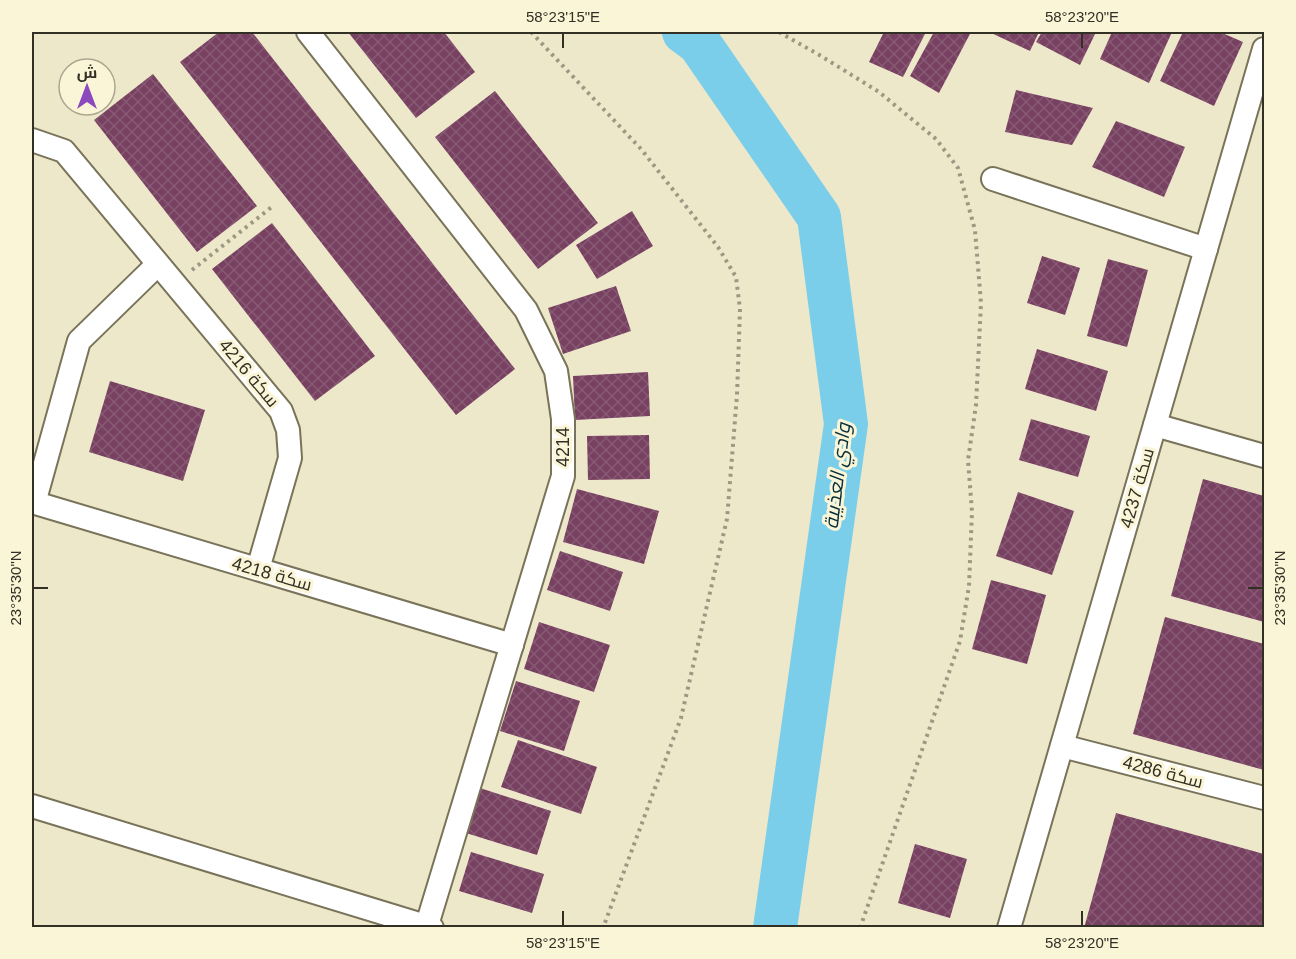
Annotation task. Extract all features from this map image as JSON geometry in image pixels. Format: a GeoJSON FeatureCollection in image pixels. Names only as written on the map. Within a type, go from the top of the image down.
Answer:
{"type":"FeatureCollection","features":[{"type":"Feature","properties":{"kind":"street","name":"4214"},"geometry":{"type":"LineString","coordinates":[[308,32],[526,310],[556,371],[564,419],[564,476],[429,926]]}},
{"type":"Feature","properties":{"kind":"street","name":"سكة 4237"},"geometry":{"type":"LineString","coordinates":[[1009,927],[1264,49]]}},
{"type":"Feature","properties":{"kind":"street","name":"سكة 4216"},"geometry":{"type":"LineString","coordinates":[[32,140],[64,151],[281,411],[288,430],[290,458],[258,569]]}},
{"type":"Feature","properties":{"kind":"street"},"geometry":{"type":"LineString","coordinates":[[993,179],[1206,249]]}},
{"type":"Feature","properties":{"kind":"street"},"geometry":{"type":"LineString","coordinates":[[33,503],[79,341],[158,264]]}},
{"type":"Feature","properties":{"kind":"street"},"geometry":{"type":"LineString","coordinates":[[1155,425],[1264,456]]}},
{"type":"Feature","properties":{"kind":"street","name":"سكة 4218"},"geometry":{"type":"LineString","coordinates":[[33,503],[512,645]]}},
{"type":"Feature","properties":{"kind":"street","name":"سكة 4286"},"geometry":{"type":"LineString","coordinates":[[1062,746],[1264,798]]}},
{"type":"Feature","properties":{"kind":"street"},"geometry":{"type":"LineString","coordinates":[[32,806],[429,926]]}},
{"type":"Feature","properties":{"kind":"path"},"geometry":{"type":"LineString","coordinates":[[531,32],[641,150],[718,247],[735,277],[740,309],[737,395],[727,519],[681,718],[603,927]]}},
{"type":"Feature","properties":{"kind":"path"},"geometry":{"type":"LineString","coordinates":[[779,32],[879,92],[936,139],[958,168],[975,230],[981,303],[976,405],[968,460],[972,512],[969,586],[960,641],[860,927]]}},
{"type":"Feature","properties":{"kind":"path"},"geometry":{"type":"LineString","coordinates":[[175,284],[273,206]]}},
{"type":"Feature","properties":{"kind":"building"},"geometry":{"type":"Polygon","coordinates":[[[219,32],[252,32],[515,369],[456,415],[180,62],[219,32]]]}},
{"type":"Feature","properties":{"kind":"building"},"geometry":{"type":"Polygon","coordinates":[[[348,32],[444,32],[475,72],[416,118],[348,32]]]}},
{"type":"Feature","properties":{"kind":"building"},"geometry":{"type":"Polygon","coordinates":[[[884,32],[926,32],[903,77],[869,62],[884,32]]]}},
{"type":"Feature","properties":{"kind":"building"},"geometry":{"type":"Polygon","coordinates":[[[934,32],[971,32],[939,93],[910,76],[934,32]]]}},
{"type":"Feature","properties":{"kind":"building"},"geometry":{"type":"Polygon","coordinates":[[[989,32],[1039,32],[1030,51],[989,32]]]}},
{"type":"Feature","properties":{"kind":"building"},"geometry":{"type":"Polygon","coordinates":[[[1042,32],[1096,32],[1080,65],[1036,42],[1042,32]]]}},
{"type":"Feature","properties":{"kind":"building"},"geometry":{"type":"Polygon","coordinates":[[[1112,32],[1172,32],[1149,83],[1100,59],[1112,32]]]}},
{"type":"Feature","properties":{"kind":"building"},"geometry":{"type":"Polygon","coordinates":[[[1183,32],[1220,32],[1243,42],[1214,106],[1160,81],[1183,32]]]}},
{"type":"Feature","properties":{"kind":"building"},"geometry":{"type":"Polygon","coordinates":[[[153,74],[257,206],[197,252],[94,120],[98,117],[117,117],[117,102],[153,74]]]}},
{"type":"Feature","properties":{"kind":"building"},"geometry":{"type":"Polygon","coordinates":[[[1016,90],[1093,108],[1072,145],[1005,132],[1016,90]]]}},
{"type":"Feature","properties":{"kind":"building"},"geometry":{"type":"Polygon","coordinates":[[[495,91],[598,223],[538,269],[435,137],[495,91]]]}},
{"type":"Feature","properties":{"kind":"building"},"geometry":{"type":"Polygon","coordinates":[[[1116,121],[1185,147],[1164,197],[1092,167],[1116,121]]]}},
{"type":"Feature","properties":{"kind":"building"},"geometry":{"type":"Polygon","coordinates":[[[632,211],[653,246],[597,279],[576,245],[632,211]]]}},
{"type":"Feature","properties":{"kind":"building"},"geometry":{"type":"Polygon","coordinates":[[[272,223],[375,356],[315,401],[212,269],[272,223]]]}},
{"type":"Feature","properties":{"kind":"building"},"geometry":{"type":"Polygon","coordinates":[[[1042,256],[1080,268],[1065,315],[1027,303],[1042,256]]]}},
{"type":"Feature","properties":{"kind":"building"},"geometry":{"type":"Polygon","coordinates":[[[1108,259],[1148,270],[1127,347],[1087,336],[1108,259]]]}},
{"type":"Feature","properties":{"kind":"building"},"geometry":{"type":"Polygon","coordinates":[[[616,286],[631,331],[563,354],[548,308],[616,286]]]}},
{"type":"Feature","properties":{"kind":"building"},"geometry":{"type":"Polygon","coordinates":[[[1037,349],[1108,371],[1096,411],[1025,389],[1037,349]]]}},
{"type":"Feature","properties":{"kind":"building"},"geometry":{"type":"Polygon","coordinates":[[[648,372],[650,416],[575,420],[573,376],[648,372]]]}},
{"type":"Feature","properties":{"kind":"building"},"geometry":{"type":"Polygon","coordinates":[[[110,381],[205,410],[183,481],[89,452],[110,381]]]}},
{"type":"Feature","properties":{"kind":"building"},"geometry":{"type":"Polygon","coordinates":[[[1031,419],[1090,436],[1078,477],[1019,460],[1031,419]]]}},
{"type":"Feature","properties":{"kind":"building"},"geometry":{"type":"Polygon","coordinates":[[[649,435],[650,479],[588,480],[587,436],[649,435]]]}},
{"type":"Feature","properties":{"kind":"building"},"geometry":{"type":"Polygon","coordinates":[[[1203,479],[1264,496],[1264,622],[1171,596],[1203,479]]]}},
{"type":"Feature","properties":{"kind":"building"},"geometry":{"type":"Polygon","coordinates":[[[577,489],[659,511],[644,564],[563,542],[577,489]]]}},
{"type":"Feature","properties":{"kind":"building"},"geometry":{"type":"Polygon","coordinates":[[[1018,492],[1074,511],[1052,575],[996,556],[1018,492]]]}},
{"type":"Feature","properties":{"kind":"building"},"geometry":{"type":"Polygon","coordinates":[[[560,551],[623,572],[610,611],[547,590],[560,551]]]}},
{"type":"Feature","properties":{"kind":"building"},"geometry":{"type":"Polygon","coordinates":[[[991,580],[1046,595],[1027,664],[972,649],[991,580]]]}},
{"type":"Feature","properties":{"kind":"building"},"geometry":{"type":"Polygon","coordinates":[[[1165,617],[1264,644],[1264,770],[1133,734],[1165,617]]]}},
{"type":"Feature","properties":{"kind":"building"},"geometry":{"type":"Polygon","coordinates":[[[539,622],[610,645],[594,692],[524,669],[539,622]]]}},
{"type":"Feature","properties":{"kind":"building"},"geometry":{"type":"Polygon","coordinates":[[[516,681],[580,701],[564,751],[500,731],[516,681]]]}},
{"type":"Feature","properties":{"kind":"building"},"geometry":{"type":"Polygon","coordinates":[[[518,740],[597,767],[581,814],[501,787],[518,740]]]}},
{"type":"Feature","properties":{"kind":"building"},"geometry":{"type":"Polygon","coordinates":[[[480,788],[551,811],[537,855],[466,833],[480,788]]]}},
{"type":"Feature","properties":{"kind":"building"},"geometry":{"type":"Polygon","coordinates":[[[1116,813],[1264,854],[1264,928],[1084,928],[1116,813]]]}},
{"type":"Feature","properties":{"kind":"building"},"geometry":{"type":"Polygon","coordinates":[[[915,844],[967,859],[950,918],[898,903],[915,844]]]}},
{"type":"Feature","properties":{"kind":"building"},"geometry":{"type":"Polygon","coordinates":[[[471,852],[544,874],[532,913],[459,891],[471,852]]]}},
{"type":"Feature","properties":{"kind":"waterway","name":"وادي العذيبة"},"geometry":{"type":"LineString","coordinates":[[684,32],[699,43],[819,217],[846,424],[775,928]]}}]}
